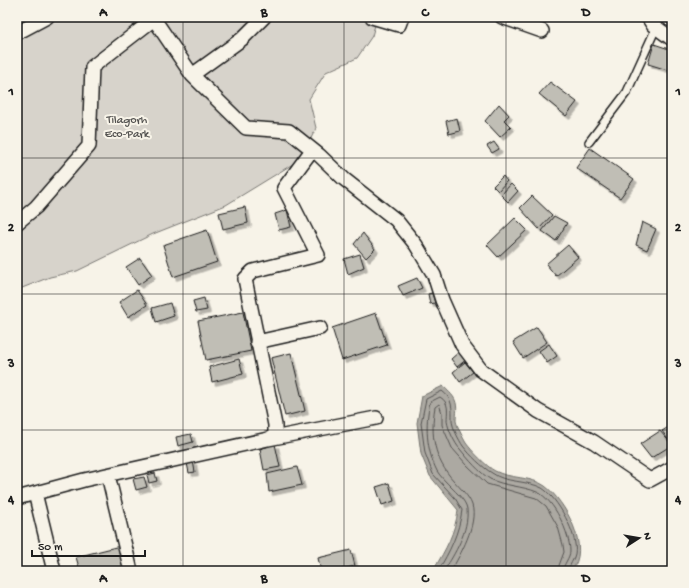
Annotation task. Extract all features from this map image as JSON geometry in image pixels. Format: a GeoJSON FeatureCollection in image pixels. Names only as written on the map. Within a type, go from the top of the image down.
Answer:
{"type":"FeatureCollection","features":[{"type":"Feature","properties":{"kind":"street"},"geometry":{"type":"LineString","coordinates":[[17,33],[47,17]]}},
{"type":"Feature","properties":{"kind":"street"},"geometry":{"type":"LineString","coordinates":[[192,75],[242,39],[264,17]]}},
{"type":"Feature","properties":{"kind":"street"},"geometry":{"type":"LineString","coordinates":[[372,17],[399,26],[402,17]]}},
{"type":"Feature","properties":{"kind":"street"},"geometry":{"type":"LineString","coordinates":[[502,17],[542,31]]}},
{"type":"Feature","properties":{"kind":"street"},"geometry":{"type":"LineString","coordinates":[[648,17],[656,28],[672,39]]}},
{"type":"Feature","properties":{"kind":"street"},"geometry":{"type":"LineString","coordinates":[[17,223],[36,207],[88,146],[92,67],[154,19],[192,75],[246,128],[289,131],[344,179],[396,220],[416,245],[434,275],[442,300],[462,345],[481,370],[538,411],[600,446],[650,480],[672,468]]}},
{"type":"Feature","properties":{"kind":"street"},"geometry":{"type":"LineString","coordinates":[[268,439],[274,436],[275,425],[245,279],[253,271],[318,255],[284,188],[312,150]]}},
{"type":"Feature","properties":{"kind":"street"},"geometry":{"type":"LineString","coordinates":[[257,342],[320,328]]}},
{"type":"Feature","properties":{"kind":"street"},"geometry":{"type":"LineString","coordinates":[[17,498],[108,475],[268,439],[376,418]]}},
{"type":"Feature","properties":{"kind":"street"},"geometry":{"type":"LineString","coordinates":[[108,475],[131,571]]}},
{"type":"Feature","properties":{"kind":"street"},"geometry":{"type":"LineString","coordinates":[[35,493],[54,571]]}},
{"type":"Feature","properties":{"kind":"lane"},"geometry":{"type":"LineString","coordinates":[[589,142],[627,92],[656,28]]}},
{"type":"Feature","properties":{"kind":"green space","name":"Tilagorh Eco-Park"},"geometry":{"type":"Polygon","coordinates":[[[17,17],[374,17],[375,25],[372,36],[357,58],[326,72],[309,99],[316,128],[301,159],[226,205],[153,234],[77,271],[50,277],[17,290],[17,17]]]}},
{"type":"Feature","properties":{"kind":"water"},"geometry":{"type":"Polygon","coordinates":[[[443,386],[455,400],[457,408],[456,421],[466,443],[479,458],[492,469],[501,474],[527,479],[545,486],[553,493],[568,514],[577,538],[579,551],[577,562],[571,571],[428,571],[434,569],[446,548],[455,526],[458,510],[430,476],[421,454],[417,423],[422,396],[443,386]]]}},
{"type":"Feature","properties":{"kind":"building"},"geometry":{"type":"Polygon","coordinates":[[[654,44],[672,50],[671,71],[648,64],[654,44]]]}},
{"type":"Feature","properties":{"kind":"building"},"geometry":{"type":"Polygon","coordinates":[[[550,82],[577,102],[566,116],[539,94],[550,82]]]}},
{"type":"Feature","properties":{"kind":"building"},"geometry":{"type":"Polygon","coordinates":[[[499,104],[509,115],[504,120],[511,127],[500,137],[485,121],[499,104]]]}},
{"type":"Feature","properties":{"kind":"building"},"geometry":{"type":"Polygon","coordinates":[[[457,118],[460,131],[449,134],[446,121],[457,118]]]}},
{"type":"Feature","properties":{"kind":"building"},"geometry":{"type":"Polygon","coordinates":[[[494,142],[499,149],[492,153],[487,146],[494,142]]]}},
{"type":"Feature","properties":{"kind":"building"},"geometry":{"type":"Polygon","coordinates":[[[590,148],[634,179],[620,198],[576,168],[590,148]]]}},
{"type":"Feature","properties":{"kind":"building"},"geometry":{"type":"Polygon","coordinates":[[[503,176],[507,181],[498,191],[493,186],[503,176]]]}},
{"type":"Feature","properties":{"kind":"building"},"geometry":{"type":"Polygon","coordinates":[[[511,184],[518,191],[508,202],[501,195],[511,184]]]}},
{"type":"Feature","properties":{"kind":"building"},"geometry":{"type":"Polygon","coordinates":[[[532,196],[552,215],[539,229],[520,208],[532,196]]]}},
{"type":"Feature","properties":{"kind":"building"},"geometry":{"type":"Polygon","coordinates":[[[245,207],[248,223],[223,229],[219,213],[245,207]]]}},
{"type":"Feature","properties":{"kind":"building"},"geometry":{"type":"Polygon","coordinates":[[[287,210],[291,227],[279,230],[275,214],[287,210]]]}},
{"type":"Feature","properties":{"kind":"building"},"geometry":{"type":"Polygon","coordinates":[[[554,216],[567,223],[556,241],[542,231],[554,216]]]}},
{"type":"Feature","properties":{"kind":"building"},"geometry":{"type":"Polygon","coordinates":[[[515,218],[527,230],[498,257],[487,245],[515,218]]]}},
{"type":"Feature","properties":{"kind":"building"},"geometry":{"type":"Polygon","coordinates":[[[642,222],[656,229],[647,250],[636,245],[642,222]]]}},
{"type":"Feature","properties":{"kind":"building"},"geometry":{"type":"Polygon","coordinates":[[[207,230],[217,262],[173,277],[163,245],[207,230]]]}},
{"type":"Feature","properties":{"kind":"building"},"geometry":{"type":"Polygon","coordinates":[[[363,233],[375,249],[366,258],[354,244],[363,233]]]}},
{"type":"Feature","properties":{"kind":"building"},"geometry":{"type":"Polygon","coordinates":[[[568,245],[578,257],[556,276],[546,264],[568,245]]]}},
{"type":"Feature","properties":{"kind":"building"},"geometry":{"type":"Polygon","coordinates":[[[360,254],[364,267],[348,274],[344,259],[360,254]]]}},
{"type":"Feature","properties":{"kind":"building"},"geometry":{"type":"Polygon","coordinates":[[[140,258],[152,275],[138,285],[126,267],[140,258]]]}},
{"type":"Feature","properties":{"kind":"building"},"geometry":{"type":"Polygon","coordinates":[[[417,278],[422,288],[403,296],[398,286],[417,278]]]}},
{"type":"Feature","properties":{"kind":"building"},"geometry":{"type":"Polygon","coordinates":[[[137,290],[147,305],[128,317],[119,302],[137,290]]]}},
{"type":"Feature","properties":{"kind":"building"},"geometry":{"type":"Polygon","coordinates":[[[432,293],[435,303],[430,304],[428,294],[432,293]]]}},
{"type":"Feature","properties":{"kind":"building"},"geometry":{"type":"Polygon","coordinates":[[[204,298],[207,310],[196,312],[193,301],[204,298]]]}},
{"type":"Feature","properties":{"kind":"building"},"geometry":{"type":"Polygon","coordinates":[[[170,303],[174,316],[156,322],[152,308],[170,303]]]}},
{"type":"Feature","properties":{"kind":"building"},"geometry":{"type":"Polygon","coordinates":[[[243,312],[251,351],[206,360],[198,321],[243,312]]]}},
{"type":"Feature","properties":{"kind":"building"},"geometry":{"type":"Polygon","coordinates":[[[376,313],[387,345],[342,360],[332,328],[376,313]]]}},
{"type":"Feature","properties":{"kind":"building"},"geometry":{"type":"Polygon","coordinates":[[[537,327],[547,342],[523,358],[513,342],[537,327]]]}},
{"type":"Feature","properties":{"kind":"building"},"geometry":{"type":"Polygon","coordinates":[[[549,344],[557,356],[547,363],[539,351],[549,344]]]}},
{"type":"Feature","properties":{"kind":"building"},"geometry":{"type":"Polygon","coordinates":[[[460,351],[467,359],[457,367],[451,359],[460,351]]]}},
{"type":"Feature","properties":{"kind":"building"},"geometry":{"type":"Polygon","coordinates":[[[291,353],[305,411],[285,416],[271,358],[291,353]]]}},
{"type":"Feature","properties":{"kind":"building"},"geometry":{"type":"Polygon","coordinates":[[[239,359],[243,374],[212,382],[209,367],[239,359]]]}},
{"type":"Feature","properties":{"kind":"building"},"geometry":{"type":"Polygon","coordinates":[[[465,362],[473,372],[460,382],[453,372],[465,362]]]}},
{"type":"Feature","properties":{"kind":"building"},"geometry":{"type":"Polygon","coordinates":[[[672,425],[672,445],[662,431],[672,425]]]}},
{"type":"Feature","properties":{"kind":"building"},"geometry":{"type":"Polygon","coordinates":[[[660,431],[672,445],[651,458],[640,444],[660,431]]]}},
{"type":"Feature","properties":{"kind":"building"},"geometry":{"type":"Polygon","coordinates":[[[191,434],[193,442],[178,446],[176,437],[191,434]]]}},
{"type":"Feature","properties":{"kind":"building"},"geometry":{"type":"Polygon","coordinates":[[[275,444],[280,467],[264,470],[260,449],[275,444]]]}},
{"type":"Feature","properties":{"kind":"building"},"geometry":{"type":"Polygon","coordinates":[[[193,461],[195,472],[189,473],[187,463],[193,461]]]}},
{"type":"Feature","properties":{"kind":"building"},"geometry":{"type":"Polygon","coordinates":[[[297,467],[302,485],[269,492],[267,474],[297,467]]]}},
{"type":"Feature","properties":{"kind":"building"},"geometry":{"type":"Polygon","coordinates":[[[155,473],[157,481],[149,483],[147,475],[155,473]]]}},
{"type":"Feature","properties":{"kind":"building"},"geometry":{"type":"Polygon","coordinates":[[[144,477],[147,487],[136,490],[133,479],[144,477]]]}},
{"type":"Feature","properties":{"kind":"building"},"geometry":{"type":"Polygon","coordinates":[[[389,483],[394,501],[382,505],[376,487],[389,483]]]}},
{"type":"Feature","properties":{"kind":"building"},"geometry":{"type":"Polygon","coordinates":[[[120,546],[127,571],[80,571],[76,557],[120,546]]]}},
{"type":"Feature","properties":{"kind":"building"},"geometry":{"type":"Polygon","coordinates":[[[351,550],[355,566],[334,571],[321,571],[318,558],[351,550]]]}}]}
